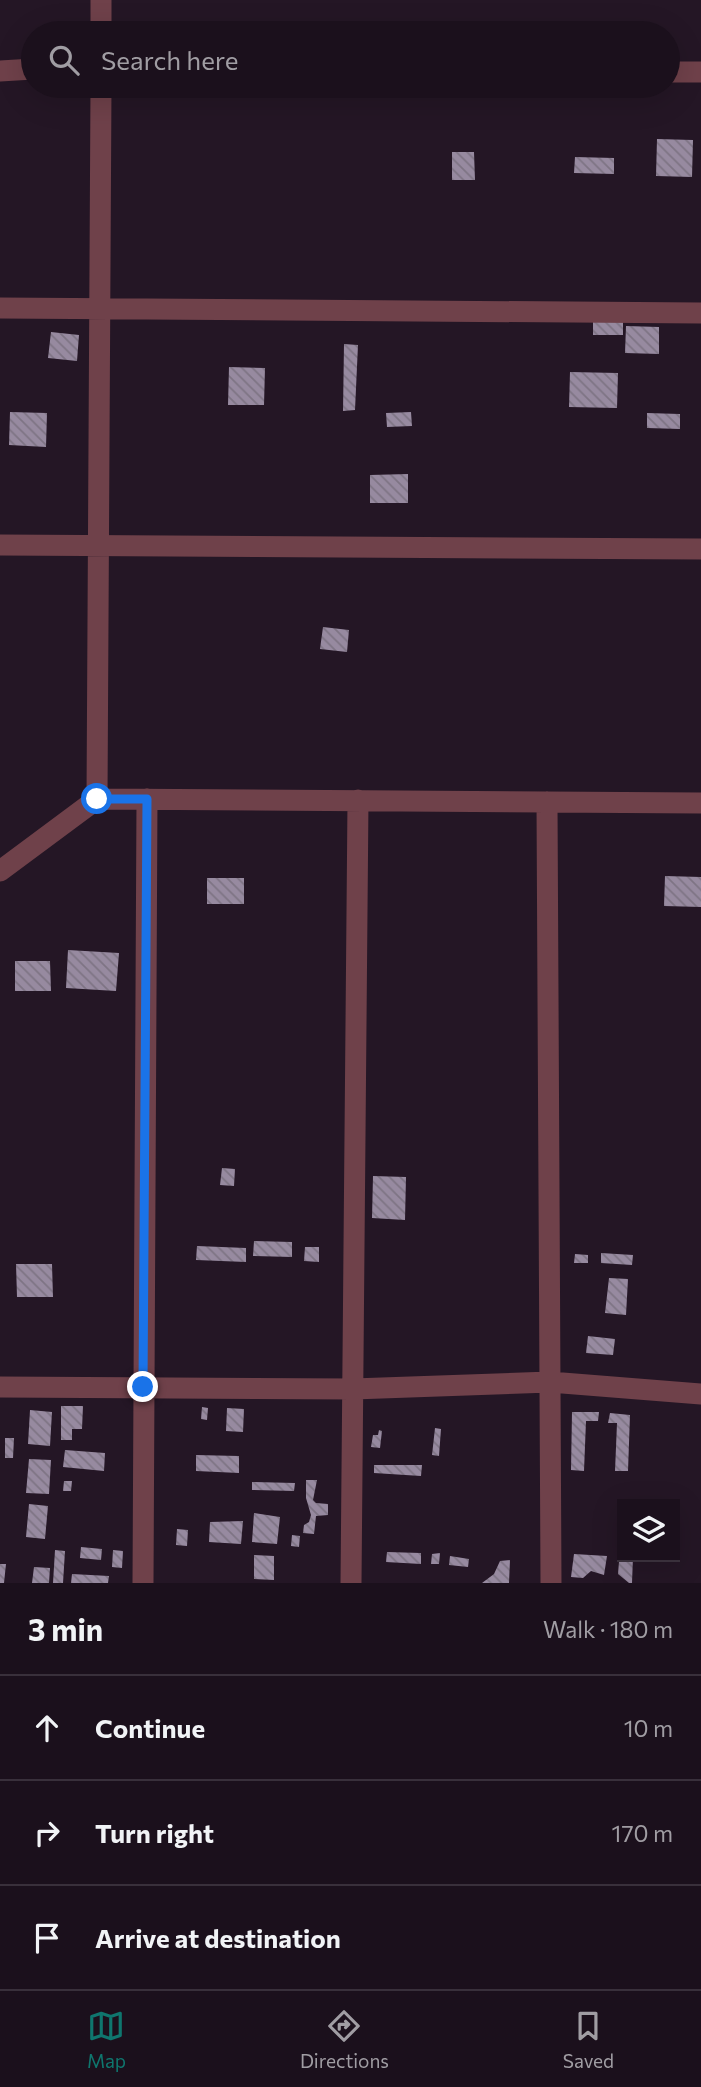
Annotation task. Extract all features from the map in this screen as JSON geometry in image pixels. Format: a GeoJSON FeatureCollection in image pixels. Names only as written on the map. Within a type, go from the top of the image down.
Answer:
{"type":"FeatureCollection","features":[{"type":"Feature","properties":{"kind":"street"},"geometry":{"type":"LineString","coordinates":[[101,0],[101,21]]}},
{"type":"Feature","properties":{"kind":"street"},"geometry":{"type":"LineString","coordinates":[[0,71],[21,70]]}},
{"type":"Feature","properties":{"kind":"street"},"geometry":{"type":"LineString","coordinates":[[680,72],[701,72]]}},
{"type":"Feature","properties":{"kind":"street"},"geometry":{"type":"LineString","coordinates":[[97,799],[101,98]]}},
{"type":"Feature","properties":{"kind":"street"},"geometry":{"type":"LineString","coordinates":[[0,308],[701,313]]}},
{"type":"Feature","properties":{"kind":"street"},"geometry":{"type":"LineString","coordinates":[[0,545],[701,549]]}},
{"type":"Feature","properties":{"kind":"street"},"geometry":{"type":"LineString","coordinates":[[0,871],[97,799],[701,803]]}},
{"type":"Feature","properties":{"kind":"street"},"geometry":{"type":"LineString","coordinates":[[143,1583],[147,799]]}},
{"type":"Feature","properties":{"kind":"street"},"geometry":{"type":"LineString","coordinates":[[352,1583],[358,800]]}},
{"type":"Feature","properties":{"kind":"street"},"geometry":{"type":"LineString","coordinates":[[547,802],[551,1583]]}},
{"type":"Feature","properties":{"kind":"street"},"geometry":{"type":"LineString","coordinates":[[0,1387],[353,1389],[550,1382],[701,1394]]}},
{"type":"Feature","properties":{"kind":"building"},"geometry":{"type":"Polygon","coordinates":[[[657,139],[693,140],[692,177],[656,176],[657,139]]]}},
{"type":"Feature","properties":{"kind":"building"},"geometry":{"type":"Polygon","coordinates":[[[452,152],[474,152],[475,180],[452,180],[452,152]]]}},
{"type":"Feature","properties":{"kind":"building"},"geometry":{"type":"Polygon","coordinates":[[[575,157],[614,158],[614,174],[574,173],[575,157]]]}},
{"type":"Feature","properties":{"kind":"building"},"geometry":{"type":"Polygon","coordinates":[[[623,321],[623,335],[593,335],[593,322],[623,321]]]}},
{"type":"Feature","properties":{"kind":"building"},"geometry":{"type":"Polygon","coordinates":[[[626,326],[659,327],[659,354],[625,353],[626,326]]]}},
{"type":"Feature","properties":{"kind":"building"},"geometry":{"type":"Polygon","coordinates":[[[51,332],[79,335],[77,361],[48,358],[51,332]]]}},
{"type":"Feature","properties":{"kind":"building"},"geometry":{"type":"Polygon","coordinates":[[[344,344],[358,345],[355,410],[343,411],[344,344]]]}},
{"type":"Feature","properties":{"kind":"building"},"geometry":{"type":"Polygon","coordinates":[[[229,367],[265,368],[264,405],[228,405],[229,367]]]}},
{"type":"Feature","properties":{"kind":"building"},"geometry":{"type":"Polygon","coordinates":[[[570,372],[618,373],[617,408],[569,407],[570,372]]]}},
{"type":"Feature","properties":{"kind":"building"},"geometry":{"type":"Polygon","coordinates":[[[10,412],[47,413],[46,447],[9,445],[10,412]]]}},
{"type":"Feature","properties":{"kind":"building"},"geometry":{"type":"Polygon","coordinates":[[[411,412],[412,426],[387,427],[386,413],[411,412]]]}},
{"type":"Feature","properties":{"kind":"building"},"geometry":{"type":"Polygon","coordinates":[[[647,413],[680,414],[680,429],[647,428],[647,413]]]}},
{"type":"Feature","properties":{"kind":"building"},"geometry":{"type":"Polygon","coordinates":[[[408,474],[408,503],[370,503],[370,475],[408,474]]]}},
{"type":"Feature","properties":{"kind":"building"},"geometry":{"type":"Polygon","coordinates":[[[323,627],[349,630],[347,652],[320,649],[323,627]]]}},
{"type":"Feature","properties":{"kind":"building"},"geometry":{"type":"Polygon","coordinates":[[[665,876],[701,877],[701,907],[664,906],[665,876]]]}},
{"type":"Feature","properties":{"kind":"building"},"geometry":{"type":"Polygon","coordinates":[[[207,878],[244,878],[244,904],[207,904],[207,878]]]}},
{"type":"Feature","properties":{"kind":"building"},"geometry":{"type":"Polygon","coordinates":[[[68,950],[119,953],[116,991],[66,988],[68,950]]]}},
{"type":"Feature","properties":{"kind":"building"},"geometry":{"type":"Polygon","coordinates":[[[15,961],[50,961],[51,991],[15,991],[15,961]]]}},
{"type":"Feature","properties":{"kind":"building"},"geometry":{"type":"Polygon","coordinates":[[[222,1168],[235,1169],[234,1186],[220,1185],[222,1168]]]}},
{"type":"Feature","properties":{"kind":"building"},"geometry":{"type":"Polygon","coordinates":[[[373,1176],[406,1177],[405,1220],[372,1218],[373,1176]]]}},
{"type":"Feature","properties":{"kind":"building"},"geometry":{"type":"Polygon","coordinates":[[[254,1241],[292,1242],[292,1257],[253,1256],[254,1241]]]}},
{"type":"Feature","properties":{"kind":"building"},"geometry":{"type":"Polygon","coordinates":[[[197,1246],[246,1248],[246,1262],[196,1260],[197,1246]]]}},
{"type":"Feature","properties":{"kind":"building"},"geometry":{"type":"Polygon","coordinates":[[[305,1247],[319,1247],[319,1262],[304,1261],[305,1247]]]}},
{"type":"Feature","properties":{"kind":"building"},"geometry":{"type":"Polygon","coordinates":[[[601,1253],[633,1255],[632,1265],[601,1263],[601,1253]]]}},
{"type":"Feature","properties":{"kind":"building"},"geometry":{"type":"Polygon","coordinates":[[[575,1254],[588,1255],[588,1263],[574,1263],[575,1254]]]}},
{"type":"Feature","properties":{"kind":"building"},"geometry":{"type":"Polygon","coordinates":[[[16,1264],[52,1264],[53,1297],[17,1297],[16,1264]]]}},
{"type":"Feature","properties":{"kind":"building"},"geometry":{"type":"Polygon","coordinates":[[[609,1278],[628,1279],[626,1315],[605,1313],[609,1278]]]}},
{"type":"Feature","properties":{"kind":"building"},"geometry":{"type":"Polygon","coordinates":[[[588,1336],[615,1339],[613,1355],[586,1353],[588,1336]]]}},
{"type":"Feature","properties":{"kind":"building"},"geometry":{"type":"Polygon","coordinates":[[[61,1406],[83,1406],[82,1429],[72,1429],[72,1440],[61,1440],[61,1406]]]}},
{"type":"Feature","properties":{"kind":"building"},"geometry":{"type":"Polygon","coordinates":[[[202,1407],[208,1408],[207,1420],[201,1419],[202,1407]]]}},
{"type":"Feature","properties":{"kind":"building"},"geometry":{"type":"Polygon","coordinates":[[[227,1408],[244,1409],[243,1432],[226,1431],[227,1408]]]}},
{"type":"Feature","properties":{"kind":"building"},"geometry":{"type":"Polygon","coordinates":[[[30,1410],[52,1412],[50,1446],[28,1444],[30,1410]]]}},
{"type":"Feature","properties":{"kind":"building"},"geometry":{"type":"Polygon","coordinates":[[[572,1412],[599,1412],[598,1421],[586,1421],[584,1471],[571,1470],[572,1412]]]}},
{"type":"Feature","properties":{"kind":"building"},"geometry":{"type":"Polygon","coordinates":[[[610,1413],[630,1415],[628,1471],[615,1471],[617,1423],[608,1423],[610,1413]]]}},
{"type":"Feature","properties":{"kind":"building"},"geometry":{"type":"Polygon","coordinates":[[[435,1428],[441,1429],[439,1456],[432,1455],[435,1428]]]}},
{"type":"Feature","properties":{"kind":"building"},"geometry":{"type":"Polygon","coordinates":[[[379,1430],[382,1431],[380,1448],[371,1447],[373,1435],[378,1435],[379,1430]]]}},
{"type":"Feature","properties":{"kind":"building"},"geometry":{"type":"Polygon","coordinates":[[[5,1438],[14,1438],[13,1458],[5,1458],[5,1438]]]}},
{"type":"Feature","properties":{"kind":"building"},"geometry":{"type":"Polygon","coordinates":[[[65,1450],[105,1453],[104,1471],[63,1467],[65,1450]]]}},
{"type":"Feature","properties":{"kind":"building"},"geometry":{"type":"Polygon","coordinates":[[[196,1455],[239,1456],[239,1473],[196,1471],[196,1455]]]}},
{"type":"Feature","properties":{"kind":"building"},"geometry":{"type":"Polygon","coordinates":[[[29,1459],[51,1460],[49,1494],[26,1493],[29,1459]]]}},
{"type":"Feature","properties":{"kind":"building"},"geometry":{"type":"Polygon","coordinates":[[[374,1465],[422,1465],[421,1476],[374,1473],[374,1465]]]}},
{"type":"Feature","properties":{"kind":"building"},"geometry":{"type":"Polygon","coordinates":[[[306,1480],[317,1480],[313,1500],[316,1503],[328,1504],[328,1515],[316,1516],[314,1534],[303,1533],[304,1525],[309,1522],[311,1515],[306,1498],[306,1480]]]}},
{"type":"Feature","properties":{"kind":"building"},"geometry":{"type":"Polygon","coordinates":[[[64,1481],[72,1481],[71,1491],[63,1491],[64,1481]]]}},
{"type":"Feature","properties":{"kind":"building"},"geometry":{"type":"Polygon","coordinates":[[[252,1482],[295,1483],[294,1491],[252,1490],[252,1482]]]}},
{"type":"Feature","properties":{"kind":"building"},"geometry":{"type":"Polygon","coordinates":[[[29,1504],[48,1506],[45,1539],[26,1537],[29,1504]]]}},
{"type":"Feature","properties":{"kind":"building"},"geometry":{"type":"Polygon","coordinates":[[[254,1513],[280,1517],[277,1544],[252,1542],[254,1513]]]}},
{"type":"Feature","properties":{"kind":"building"},"geometry":{"type":"Polygon","coordinates":[[[243,1521],[241,1544],[209,1542],[210,1522],[243,1521]]]}},
{"type":"Feature","properties":{"kind":"building"},"geometry":{"type":"Polygon","coordinates":[[[177,1529],[188,1530],[187,1546],[176,1545],[177,1529]]]}},
{"type":"Feature","properties":{"kind":"building"},"geometry":{"type":"Polygon","coordinates":[[[292,1535],[300,1536],[299,1547],[291,1546],[292,1535]]]}},
{"type":"Feature","properties":{"kind":"building"},"geometry":{"type":"Polygon","coordinates":[[[81,1547],[102,1549],[101,1560],[80,1558],[81,1547]]]}},
{"type":"Feature","properties":{"kind":"building"},"geometry":{"type":"Polygon","coordinates":[[[55,1550],[65,1551],[63,1583],[53,1583],[55,1550]]]}},
{"type":"Feature","properties":{"kind":"building"},"geometry":{"type":"Polygon","coordinates":[[[113,1550],[123,1551],[122,1568],[112,1567],[113,1550]]]}},
{"type":"Feature","properties":{"kind":"building"},"geometry":{"type":"Polygon","coordinates":[[[387,1552],[421,1553],[421,1564],[386,1562],[387,1552]]]}},
{"type":"Feature","properties":{"kind":"building"},"geometry":{"type":"Polygon","coordinates":[[[440,1553],[439,1564],[431,1564],[432,1554],[440,1553]]]}},
{"type":"Feature","properties":{"kind":"building"},"geometry":{"type":"Polygon","coordinates":[[[574,1554],[607,1556],[604,1575],[591,1571],[583,1578],[571,1577],[574,1554]]]}},
{"type":"Feature","properties":{"kind":"building"},"geometry":{"type":"Polygon","coordinates":[[[254,1555],[274,1556],[274,1580],[254,1579],[254,1555]]]}},
{"type":"Feature","properties":{"kind":"building"},"geometry":{"type":"Polygon","coordinates":[[[450,1556],[469,1559],[468,1567],[449,1565],[450,1556]]]}},
{"type":"Feature","properties":{"kind":"building"},"geometry":{"type":"Polygon","coordinates":[[[510,1560],[509,1583],[482,1583],[494,1574],[500,1561],[510,1560]]]}},
{"type":"Feature","properties":{"kind":"building"},"geometry":{"type":"Polygon","coordinates":[[[619,1562],[633,1562],[632,1583],[618,1574],[619,1562]]]}},
{"type":"Feature","properties":{"kind":"building"},"geometry":{"type":"Polygon","coordinates":[[[0,1564],[6,1564],[4,1583],[0,1583],[0,1564]]]}},
{"type":"Feature","properties":{"kind":"building"},"geometry":{"type":"Polygon","coordinates":[[[34,1567],[50,1568],[49,1583],[32,1583],[34,1567]]]}},
{"type":"Feature","properties":{"kind":"building"},"geometry":{"type":"Polygon","coordinates":[[[72,1574],[109,1576],[108,1583],[71,1583],[72,1574]]]}},
{"type":"Feature","properties":{"kind":"route"},"geometry":{"type":"LineString","coordinates":[[97,799],[147,799],[143,1387]]}}]}
